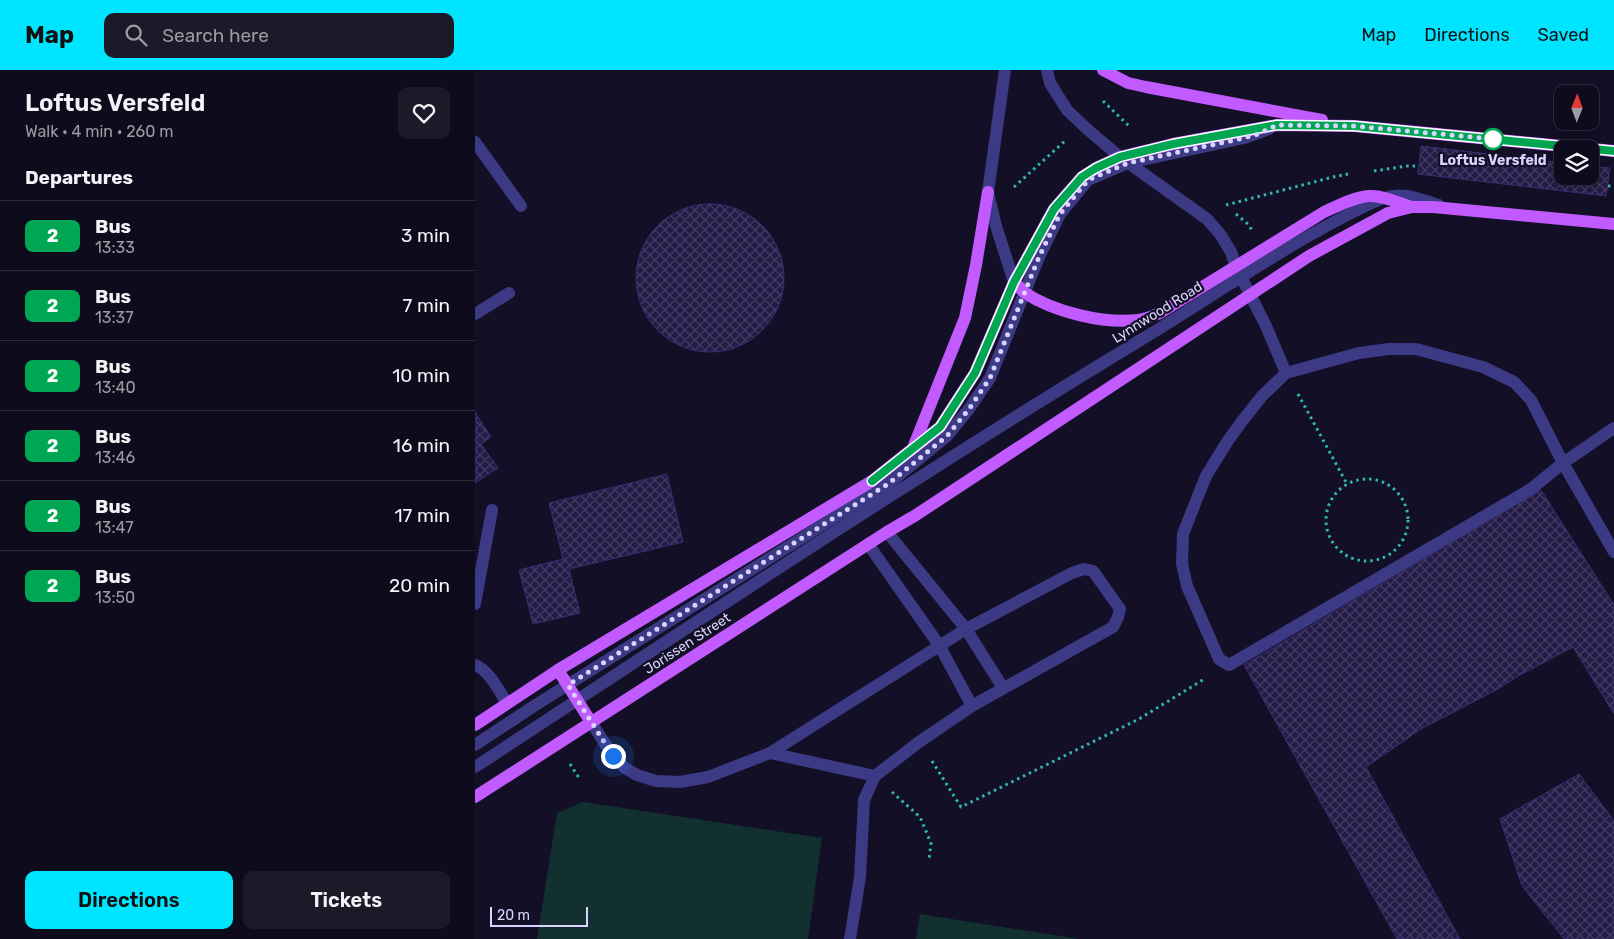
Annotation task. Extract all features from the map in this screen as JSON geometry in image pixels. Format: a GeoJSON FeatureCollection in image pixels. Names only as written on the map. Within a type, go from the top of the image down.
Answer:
{"type":"FeatureCollection","features":[{"type":"Feature","properties":{"kind":"main road"},"geometry":{"type":"LineString","coordinates":[[1103,70],[1128,83],[1354,126]]}},
{"type":"Feature","properties":{"kind":"main road"},"geometry":{"type":"LineString","coordinates":[[475,725],[558,670],[872,481],[940,427],[975,373],[1014,282],[1054,209],[1082,177],[1096,168],[1173,144],[1277,125],[1354,126],[1614,151]]}},
{"type":"Feature","properties":{"kind":"main road"},"geometry":{"type":"LineString","coordinates":[[913,448],[965,318],[988,192]]}},
{"type":"Feature","properties":{"kind":"main road"},"geometry":{"type":"LineString","coordinates":[[1014,282],[1025,292],[1052,306],[1084,316],[1117,320],[1139,320],[1160,314],[1238,271],[1325,212],[1354,200],[1370,196],[1412,207]]}},
{"type":"Feature","properties":{"kind":"main road"},"geometry":{"type":"LineString","coordinates":[[1251,294],[1309,256],[1360,228],[1388,213],[1412,207],[1451,208],[1614,224]]}},
{"type":"Feature","properties":{"kind":"main road","name":"Jorissen Street"},"geometry":{"type":"LineString","coordinates":[[475,797],[868,544],[916,516],[1251,294]]}},
{"type":"Feature","properties":{"kind":"main road"},"geometry":{"type":"LineString","coordinates":[[558,670],[591,722]]}},
{"type":"Feature","properties":{"kind":"street"},"geometry":{"type":"LineString","coordinates":[[1005,70],[988,192],[996,226],[1014,282]]}},
{"type":"Feature","properties":{"kind":"street"},"geometry":{"type":"LineString","coordinates":[[1047,70],[1050,83],[1067,110],[1124,160],[1207,219],[1221,234],[1287,373]]}},
{"type":"Feature","properties":{"kind":"street"},"geometry":{"type":"LineString","coordinates":[[475,142],[521,206]]}},
{"type":"Feature","properties":{"kind":"street"},"geometry":{"type":"LineString","coordinates":[[1025,292],[1039,257],[1060,214],[1088,180],[1124,160]]}},
{"type":"Feature","properties":{"kind":"street"},"geometry":{"type":"LineString","coordinates":[[1383,198],[1405,195],[1451,208]]}},
{"type":"Feature","properties":{"kind":"street","name":"Lynnwood Road"},"geometry":{"type":"LineString","coordinates":[[891,497],[1018,414],[1184,314],[1238,271]]}},
{"type":"Feature","properties":{"kind":"street","name":"Jorissen Street"},"geometry":{"type":"LineString","coordinates":[[475,744],[888,484],[947,436],[969,409],[990,378],[1025,292]]}},
{"type":"Feature","properties":{"kind":"street"},"geometry":{"type":"LineString","coordinates":[[475,314],[509,294]]}},
{"type":"Feature","properties":{"kind":"street"},"geometry":{"type":"LineString","coordinates":[[1614,428],[1563,463],[1531,489],[1229,664],[1219,659],[1187,586],[1182,564],[1183,534],[1207,476],[1227,442],[1262,396],[1287,373],[1359,353],[1389,349],[1417,349],[1483,367],[1514,382],[1531,400],[1563,463],[1614,552]]}},
{"type":"Feature","properties":{"kind":"street","name":"Jorissen Street"},"geometry":{"type":"LineString","coordinates":[[475,767],[891,497]]}},
{"type":"Feature","properties":{"kind":"street"},"geometry":{"type":"LineString","coordinates":[[475,604],[493,510]]}},
{"type":"Feature","properties":{"kind":"street"},"geometry":{"type":"LineString","coordinates":[[887,532],[966,629],[1003,688]]}},
{"type":"Feature","properties":{"kind":"street"},"geometry":{"type":"LineString","coordinates":[[868,544],[939,646],[972,706]]}},
{"type":"Feature","properties":{"kind":"street"},"geometry":{"type":"LineString","coordinates":[[591,722],[613,756],[625,768],[637,775],[656,781],[680,782],[708,777],[770,753],[966,629],[1072,573],[1084,569],[1093,571],[1120,609],[1113,627],[972,706],[919,742],[875,776],[864,800],[860,877],[850,939]]}},
{"type":"Feature","properties":{"kind":"street"},"geometry":{"type":"LineString","coordinates":[[475,665],[480,667],[491,679],[507,703]]}},
{"type":"Feature","properties":{"kind":"street"},"geometry":{"type":"LineString","coordinates":[[770,753],[875,776]]}},
{"type":"Feature","properties":{"kind":"path"},"geometry":{"type":"LineString","coordinates":[[1103,101],[1131,128]]}},
{"type":"Feature","properties":{"kind":"path"},"geometry":{"type":"LineString","coordinates":[[1015,187],[1073,135]]}},
{"type":"Feature","properties":{"kind":"path"},"geometry":{"type":"LineString","coordinates":[[1370,171],[1419,166]]}},
{"type":"Feature","properties":{"kind":"path"},"geometry":{"type":"LineString","coordinates":[[1225,205],[1333,177],[1352,174]]}},
{"type":"Feature","properties":{"kind":"path"},"geometry":{"type":"LineString","coordinates":[[1607,186],[1614,186]]}},
{"type":"Feature","properties":{"kind":"path"},"geometry":{"type":"LineString","coordinates":[[1287,373],[1347,484]]}},
{"type":"Feature","properties":{"kind":"path"},"geometry":{"type":"LineString","coordinates":[[1359,479],[1373,479],[1385,483],[1396,490],[1403,500],[1409,513],[1407,532],[1396,550],[1386,557],[1373,561],[1359,560],[1345,555],[1334,545],[1328,533],[1325,519],[1328,505],[1336,492],[1347,484],[1359,479]]}},
{"type":"Feature","properties":{"kind":"path"},"geometry":{"type":"LineString","coordinates":[[919,742],[961,807],[1139,719],[1229,664]]}},
{"type":"Feature","properties":{"kind":"path"},"geometry":{"type":"LineString","coordinates":[[875,776],[920,817],[931,843],[929,860]]}},
{"type":"Feature","properties":{"kind":"green space"},"geometry":{"type":"Polygon","coordinates":[[[583,802],[822,838],[808,939],[537,939],[557,813],[583,802]]]}},
{"type":"Feature","properties":{"kind":"green space"},"geometry":{"type":"Polygon","coordinates":[[[920,914],[1079,939],[916,939],[920,914]]]}},
{"type":"Feature","properties":{"kind":"building","name":"Loftus Versfeld"},"geometry":{"type":"Polygon","coordinates":[[[1421,146],[1554,162],[1554,185],[1599,185],[1599,167],[1610,168],[1606,196],[1418,174],[1421,146]]]}},
{"type":"Feature","properties":{"kind":"building"},"geometry":{"type":"Polygon","coordinates":[[[710,204],[738,210],[762,226],[778,250],[784,278],[778,306],[762,330],[738,346],[710,352],[682,346],[658,330],[642,306],[636,278],[642,250],[658,226],[682,210],[710,204]]]}},
{"type":"Feature","properties":{"kind":"building"},"geometry":{"type":"Polygon","coordinates":[[[475,412],[491,437],[481,444],[498,468],[475,483],[475,412]]]}},
{"type":"Feature","properties":{"kind":"building"},"geometry":{"type":"Polygon","coordinates":[[[667,474],[683,542],[569,569],[580,613],[533,624],[519,570],[563,559],[549,503],[667,474]]]}},
{"type":"Feature","properties":{"kind":"building"},"geometry":{"type":"Polygon","coordinates":[[[1541,490],[1614,605],[1614,714],[1573,647],[1421,729],[1366,767],[1460,939],[1397,939],[1244,665],[1541,490]]]}},
{"type":"Feature","properties":{"kind":"building"},"geometry":{"type":"Polygon","coordinates":[[[1579,774],[1614,821],[1614,939],[1564,939],[1522,886],[1500,819],[1579,774]]]}},
{"type":"Feature","properties":{"kind":"bus line","name":"2"},"geometry":{"type":"LineString","coordinates":[[872,481],[940,427],[975,373],[1014,282],[1054,209],[1082,177],[1120,157],[1173,144],[1277,125],[1354,126],[1614,151]]}},
{"type":"Feature","properties":{"kind":"place","name":"Loftus Versfeld"},"geometry":{"type":"Point","coordinates":[1493,139]}},
{"type":"Feature","properties":{"kind":"route"},"geometry":{"type":"LineString","coordinates":[[613,756],[568,685],[888,484],[947,436],[969,409],[990,378],[1039,257],[1060,214],[1088,180],[1128,163],[1244,138],[1277,125],[1354,126],[1493,139]]}}]}
